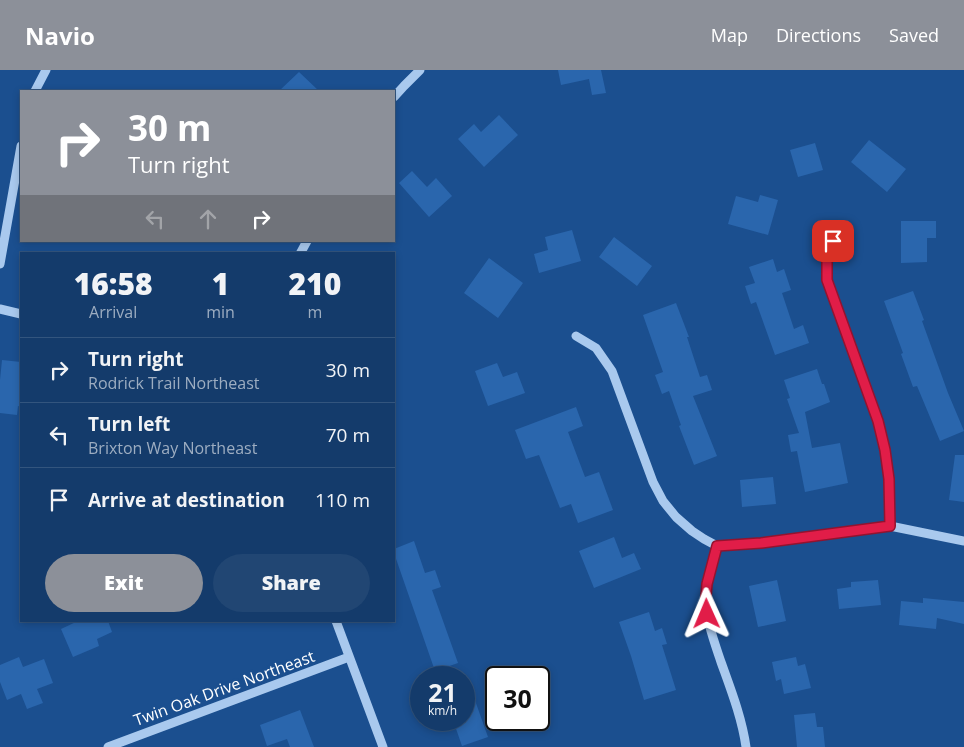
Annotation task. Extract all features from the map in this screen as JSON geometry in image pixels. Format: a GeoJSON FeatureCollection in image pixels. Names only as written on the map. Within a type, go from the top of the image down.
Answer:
{"type":"FeatureCollection","features":[{"type":"Feature","properties":{"kind":"street"},"geometry":{"type":"LineString","coordinates":[[36,90],[46,70]]}},
{"type":"Feature","properties":{"kind":"street"},"geometry":{"type":"LineString","coordinates":[[395,96],[420,70]]}},
{"type":"Feature","properties":{"kind":"street"},"geometry":{"type":"LineString","coordinates":[[0,264],[20,152]]}},
{"type":"Feature","properties":{"kind":"street"},"geometry":{"type":"LineString","coordinates":[[833,241],[827,259],[827,280],[878,421],[889,479],[890,526]]}},
{"type":"Feature","properties":{"kind":"street"},"geometry":{"type":"LineString","coordinates":[[0,309],[20,314]]}},
{"type":"Feature","properties":{"kind":"street"},"geometry":{"type":"LineString","coordinates":[[576,336],[596,348],[612,371],[653,482],[663,501],[676,517],[692,531],[717,546],[761,543],[890,526],[964,541]]}},
{"type":"Feature","properties":{"kind":"street"},"geometry":{"type":"LineString","coordinates":[[717,546],[707,584],[707,614],[737,707],[746,747]]}},
{"type":"Feature","properties":{"kind":"street"},"geometry":{"type":"LineString","coordinates":[[336,622],[383,747]]}},
{"type":"Feature","properties":{"kind":"street","name":"Twin Oak Drive Northeast"},"geometry":{"type":"LineString","coordinates":[[108,747],[349,656]]}},
{"type":"Feature","properties":{"kind":"building"},"geometry":{"type":"Polygon","coordinates":[[[558,70],[601,70],[606,93],[592,95],[589,79],[561,85],[558,70]]]}},
{"type":"Feature","properties":{"kind":"building"},"geometry":{"type":"Polygon","coordinates":[[[299,72],[318,90],[280,90],[299,72]]]}},
{"type":"Feature","properties":{"kind":"building"},"geometry":{"type":"Polygon","coordinates":[[[499,115],[518,135],[484,167],[458,139],[474,124],[481,132],[499,115]]]}},
{"type":"Feature","properties":{"kind":"building"},"geometry":{"type":"Polygon","coordinates":[[[869,140],[906,169],[887,192],[851,162],[869,140]]]}},
{"type":"Feature","properties":{"kind":"building"},"geometry":{"type":"Polygon","coordinates":[[[815,143],[823,170],[798,177],[790,150],[815,143]]]}},
{"type":"Feature","properties":{"kind":"building"},"geometry":{"type":"Polygon","coordinates":[[[412,171],[427,187],[436,178],[452,196],[429,217],[399,183],[412,171]]]}},
{"type":"Feature","properties":{"kind":"building"},"geometry":{"type":"Polygon","coordinates":[[[760,195],[778,200],[768,235],[728,224],[736,196],[758,202],[760,195]]]}},
{"type":"Feature","properties":{"kind":"building"},"geometry":{"type":"Polygon","coordinates":[[[901,221],[936,221],[936,238],[927,238],[927,262],[901,263],[901,221]]]}},
{"type":"Feature","properties":{"kind":"building"},"geometry":{"type":"Polygon","coordinates":[[[572,230],[581,261],[539,273],[534,254],[548,250],[545,237],[572,230]]]}},
{"type":"Feature","properties":{"kind":"building"},"geometry":{"type":"Polygon","coordinates":[[[614,237],[652,266],[637,286],[599,257],[614,237]]]}},
{"type":"Feature","properties":{"kind":"building"},"geometry":{"type":"Polygon","coordinates":[[[489,258],[523,283],[498,318],[464,293],[489,258]]]}},
{"type":"Feature","properties":{"kind":"building"},"geometry":{"type":"Polygon","coordinates":[[[773,259],[777,272],[784,269],[791,290],[782,293],[794,329],[803,325],[809,343],[775,355],[756,302],[751,304],[745,286],[755,283],[749,267],[773,259]]]}},
{"type":"Feature","properties":{"kind":"building"},"geometry":{"type":"Polygon","coordinates":[[[913,291],[948,393],[964,431],[940,441],[917,386],[913,387],[884,301],[913,291]]]}},
{"type":"Feature","properties":{"kind":"building"},"geometry":{"type":"Polygon","coordinates":[[[676,303],[689,337],[687,337],[700,377],[707,375],[712,390],[693,396],[717,456],[694,465],[679,426],[681,425],[669,391],[662,394],[655,375],[663,372],[643,315],[676,303]]]}},
{"type":"Feature","properties":{"kind":"building"},"geometry":{"type":"Polygon","coordinates":[[[2,360],[20,362],[20,407],[18,406],[17,415],[0,413],[2,360]]]}},
{"type":"Feature","properties":{"kind":"building"},"geometry":{"type":"Polygon","coordinates":[[[497,363],[503,377],[517,372],[525,393],[488,406],[475,371],[497,363]]]}},
{"type":"Feature","properties":{"kind":"building"},"geometry":{"type":"Polygon","coordinates":[[[817,369],[830,402],[805,412],[812,448],[840,443],[848,483],[805,492],[797,451],[791,452],[788,435],[799,433],[787,399],[790,398],[784,380],[817,369]]]}},
{"type":"Feature","properties":{"kind":"building"},"geometry":{"type":"Polygon","coordinates":[[[576,407],[583,426],[568,432],[585,477],[599,472],[613,510],[578,523],[571,504],[560,508],[539,455],[526,459],[515,430],[576,407]]]}},
{"type":"Feature","properties":{"kind":"building"},"geometry":{"type":"Polygon","coordinates":[[[955,455],[964,455],[964,502],[949,500],[955,455]]]}},
{"type":"Feature","properties":{"kind":"building"},"geometry":{"type":"Polygon","coordinates":[[[773,477],[776,504],[742,507],[740,480],[773,477]]]}},
{"type":"Feature","properties":{"kind":"building"},"geometry":{"type":"Polygon","coordinates":[[[614,537],[622,558],[634,553],[641,569],[594,588],[579,551],[614,537]]]}},
{"type":"Feature","properties":{"kind":"building"},"geometry":{"type":"Polygon","coordinates":[[[414,541],[425,573],[435,570],[441,587],[432,590],[458,663],[449,666],[433,666],[395,556],[395,549],[414,541]]]}},
{"type":"Feature","properties":{"kind":"building"},"geometry":{"type":"Polygon","coordinates":[[[777,580],[786,621],[758,627],[749,586],[777,580]]]}},
{"type":"Feature","properties":{"kind":"building"},"geometry":{"type":"Polygon","coordinates":[[[878,580],[881,605],[839,609],[837,589],[851,587],[851,582],[878,580]]]}},
{"type":"Feature","properties":{"kind":"building"},"geometry":{"type":"Polygon","coordinates":[[[923,598],[964,602],[964,624],[937,618],[936,629],[899,625],[901,601],[923,603],[923,598]]]}},
{"type":"Feature","properties":{"kind":"building"},"geometry":{"type":"Polygon","coordinates":[[[649,612],[655,631],[662,628],[667,644],[662,645],[676,690],[644,700],[619,622],[649,612]]]}},
{"type":"Feature","properties":{"kind":"building"},"geometry":{"type":"Polygon","coordinates":[[[76,622],[108,622],[112,632],[97,639],[99,646],[73,657],[61,629],[76,622]]]}},
{"type":"Feature","properties":{"kind":"building"},"geometry":{"type":"Polygon","coordinates":[[[19,657],[23,667],[44,659],[53,683],[37,689],[43,703],[27,709],[21,694],[7,700],[0,682],[0,665],[19,657]]]}},
{"type":"Feature","properties":{"kind":"building"},"geometry":{"type":"Polygon","coordinates":[[[796,657],[798,666],[805,664],[811,688],[784,694],[781,679],[776,681],[772,662],[796,657]]]}},
{"type":"Feature","properties":{"kind":"building"},"geometry":{"type":"Polygon","coordinates":[[[475,700],[488,737],[462,746],[457,731],[475,731],[475,700]]]}},
{"type":"Feature","properties":{"kind":"building"},"geometry":{"type":"Polygon","coordinates":[[[300,710],[314,747],[290,747],[287,739],[267,746],[260,725],[300,710]]]}},
{"type":"Feature","properties":{"kind":"building"},"geometry":{"type":"Polygon","coordinates":[[[815,713],[817,727],[823,727],[825,747],[797,747],[794,715],[815,713]]]}},
{"type":"Feature","properties":{"kind":"route"},"geometry":{"type":"LineString","coordinates":[[707,614],[707,584],[717,546],[761,543],[890,526],[889,479],[878,421],[827,280],[827,259],[833,241]]}}]}
